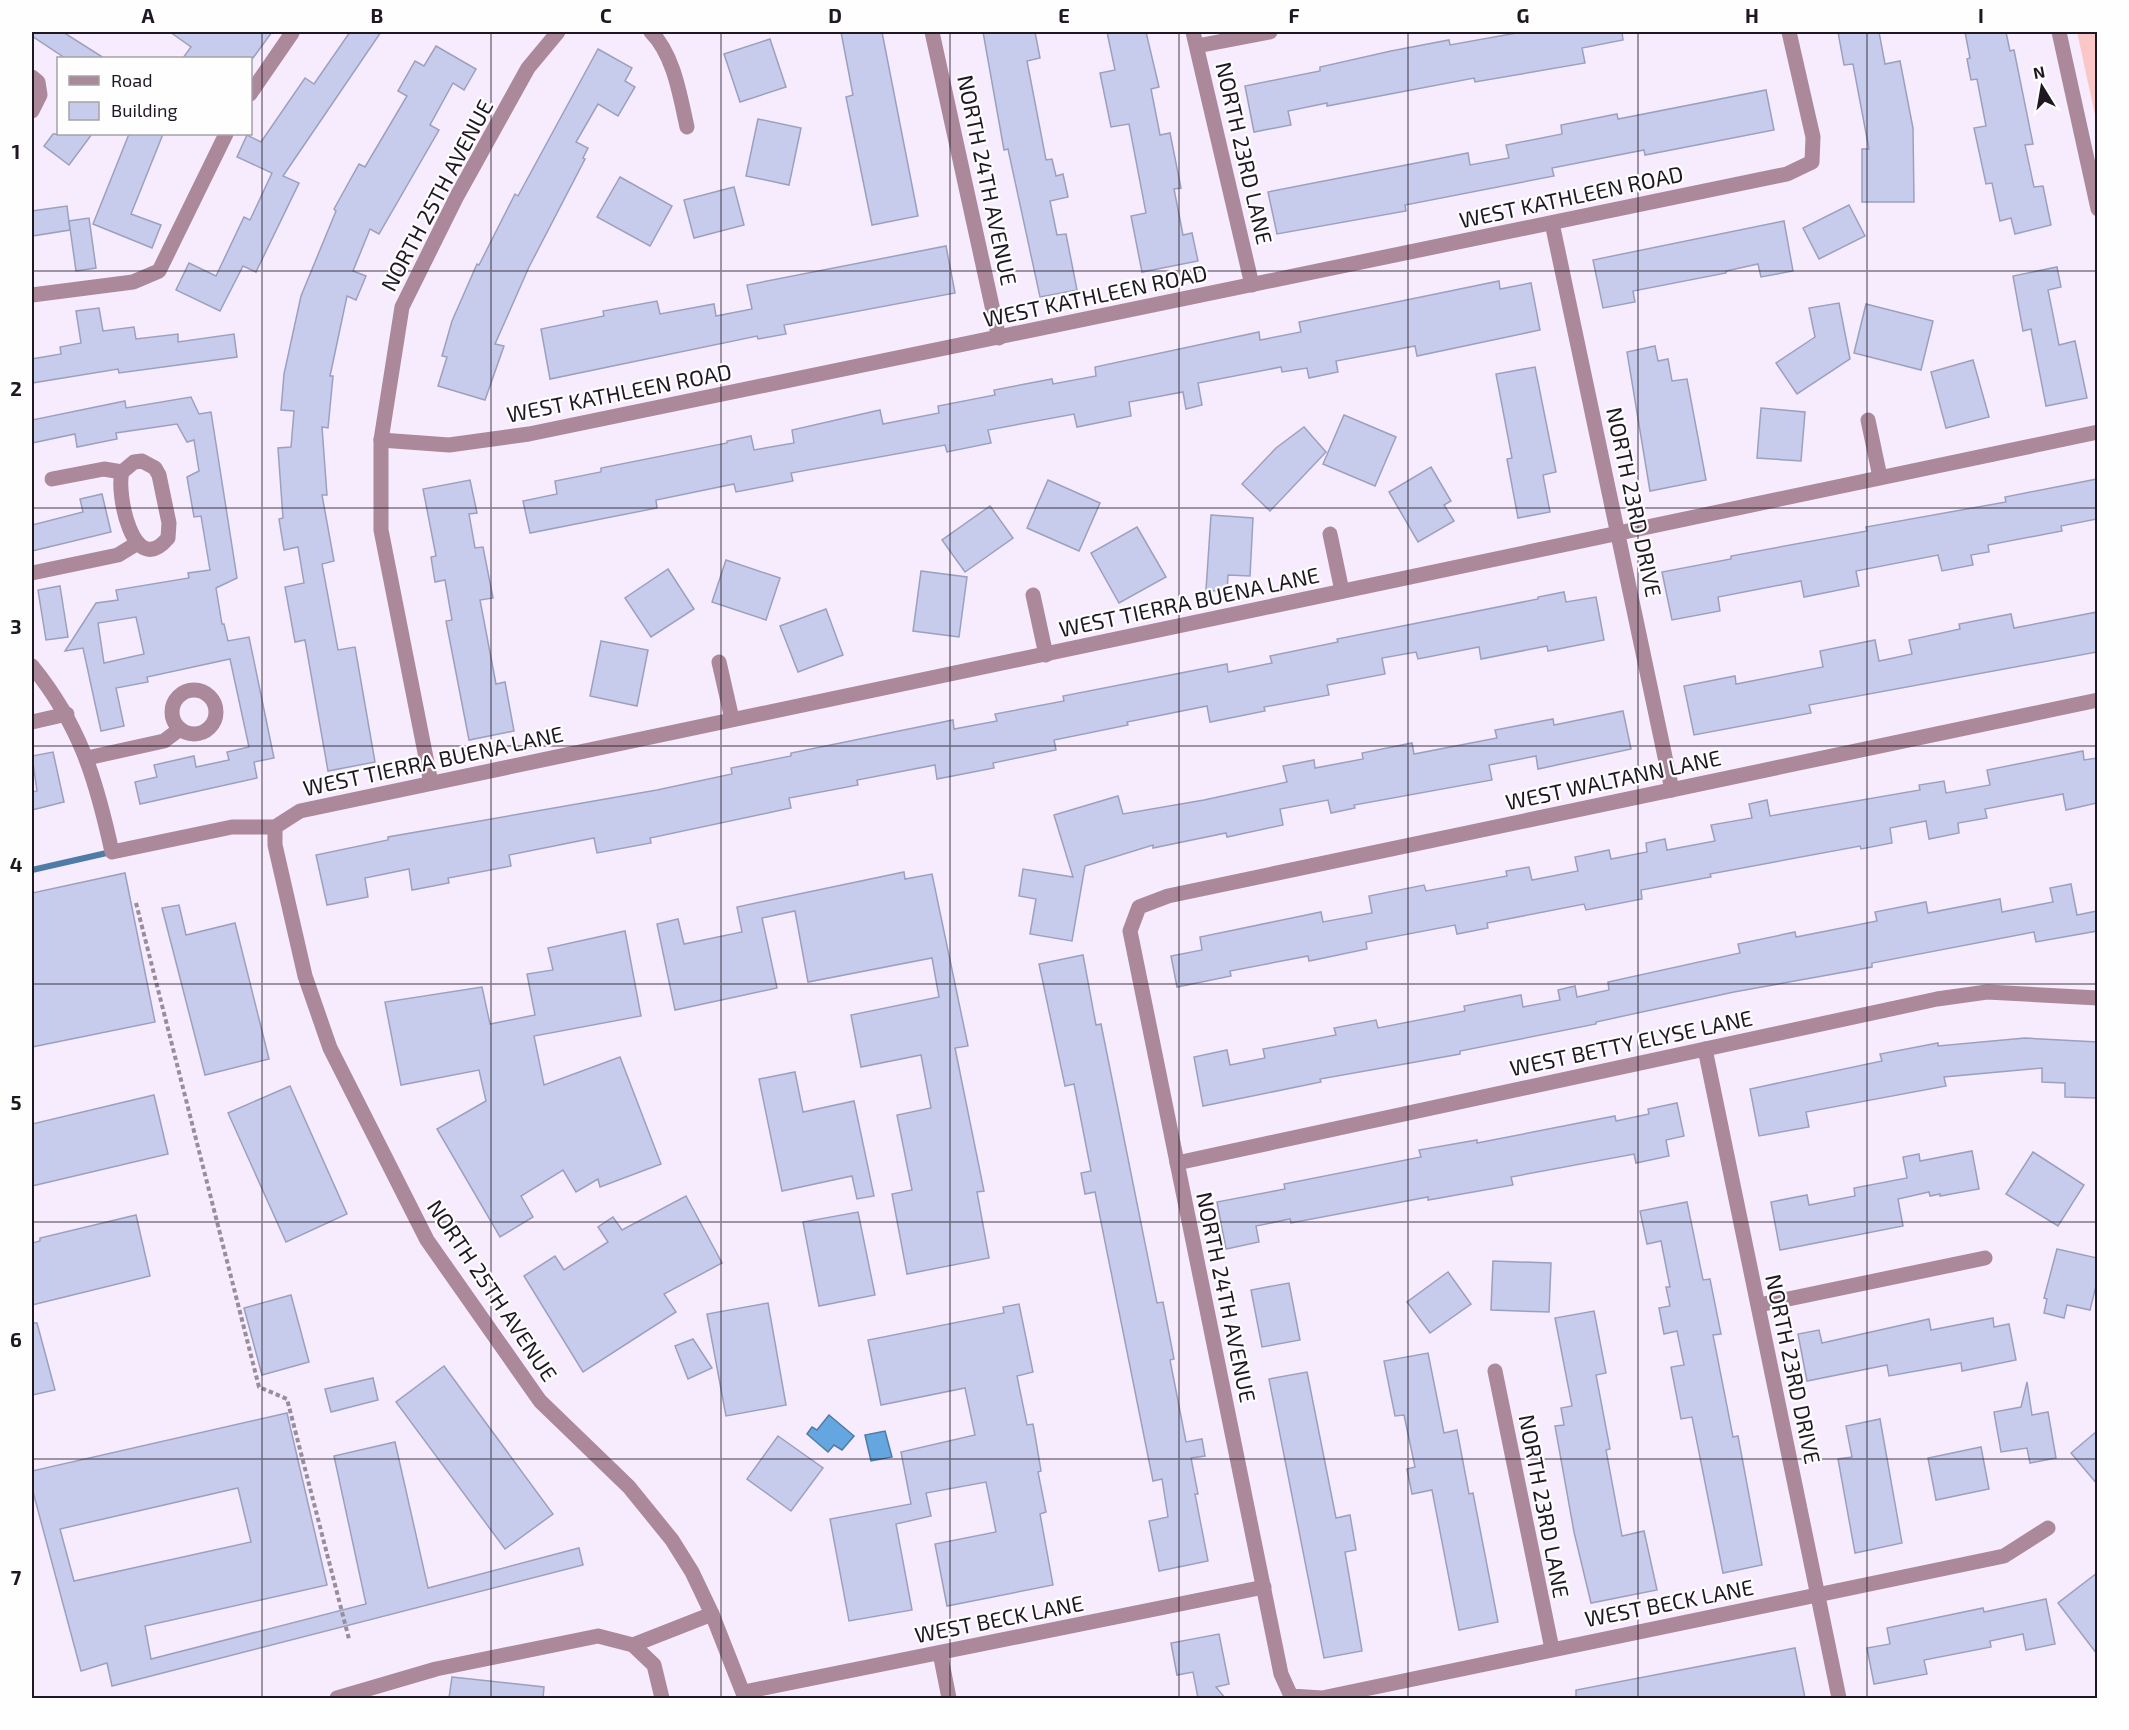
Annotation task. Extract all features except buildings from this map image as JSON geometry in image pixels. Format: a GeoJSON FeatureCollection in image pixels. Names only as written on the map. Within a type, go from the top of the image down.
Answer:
{"type":"FeatureCollection","features":[{"type":"Feature","properties":{"kind":"street"},"geometry":{"type":"LineString","coordinates":[[252,91],[292,33],[289,32]]}},
{"type":"Feature","properties":{"kind":"street","name":"NORTH 25TH AVENUE"},"geometry":{"type":"LineString","coordinates":[[431,783],[381,531],[381,440],[402,307],[457,196],[528,68],[558,32]]}},
{"type":"Feature","properties":{"kind":"street"},"geometry":{"type":"LineString","coordinates":[[651,32],[667,57],[687,127]]}},
{"type":"Feature","properties":{"kind":"street","name":"NORTH 24TH AVENUE"},"geometry":{"type":"LineString","coordinates":[[932,32],[999,338]]}},
{"type":"Feature","properties":{"kind":"street"},"geometry":{"type":"LineString","coordinates":[[1195,39],[1270,32]]}},
{"type":"Feature","properties":{"kind":"street","name":"WEST KATHLEEN ROAD"},"geometry":{"type":"LineString","coordinates":[[381,440],[449,445],[529,434],[1787,174],[1812,162],[1814,137],[1789,32]]}},
{"type":"Feature","properties":{"kind":"street"},"geometry":{"type":"LineString","coordinates":[[2059,32],[2097,209]]}},
{"type":"Feature","properties":{"kind":"street","name":"NORTH 23RD LANE"},"geometry":{"type":"LineString","coordinates":[[1195,39],[1252,285]]}},
{"type":"Feature","properties":{"kind":"street"},"geometry":{"type":"LineString","coordinates":[[32,77],[38,82],[40,95],[32,111]]}},
{"type":"Feature","properties":{"kind":"street"},"geometry":{"type":"LineString","coordinates":[[32,295],[133,282],[159,271],[226,135]]}},
{"type":"Feature","properties":{"kind":"street","name":"NORTH 23RD DRIVE"},"geometry":{"type":"LineString","coordinates":[[1552,223],[1672,790]]}},
{"type":"Feature","properties":{"kind":"street"},"geometry":{"type":"LineString","coordinates":[[1868,420],[1880,477]]}},
{"type":"Feature","properties":{"kind":"street","name":"WEST TIERRA BUENA LANE"},"geometry":{"type":"LineString","coordinates":[[275,828],[300,811],[2097,432]]}},
{"type":"Feature","properties":{"kind":"street"},"geometry":{"type":"LineString","coordinates":[[141,461],[155,468],[170,531],[163,544],[148,549],[136,544],[131,535],[121,487],[122,472],[134,462],[141,461]]}},
{"type":"Feature","properties":{"kind":"street"},"geometry":{"type":"LineString","coordinates":[[52,479],[104,469],[122,472]]}},
{"type":"Feature","properties":{"kind":"street","name":"WEST TIERRA BUENA LANE"},"geometry":{"type":"LineString","coordinates":[[1330,534],[1342,591]]}},
{"type":"Feature","properties":{"kind":"street"},"geometry":{"type":"LineString","coordinates":[[32,573],[117,555],[136,544]]}},
{"type":"Feature","properties":{"kind":"street","name":"WEST TIERRA BUENA LANE"},"geometry":{"type":"LineString","coordinates":[[1033,595],[1046,655]]}},
{"type":"Feature","properties":{"kind":"street"},"geometry":{"type":"LineString","coordinates":[[720,662],[732,719]]}},
{"type":"Feature","properties":{"kind":"street"},"geometry":{"type":"LineString","coordinates":[[32,666],[67,714],[87,758],[112,852],[232,827],[275,828]]}},
{"type":"Feature","properties":{"kind":"street","name":"WEST WALTANN LANE"},"geometry":{"type":"LineString","coordinates":[[1139,907],[1168,896],[2097,700]]}},
{"type":"Feature","properties":{"kind":"street"},"geometry":{"type":"LineString","coordinates":[[32,722],[67,714]]}},
{"type":"Feature","properties":{"kind":"street"},"geometry":{"type":"LineString","coordinates":[[87,758],[164,741],[180,729]]}},
{"type":"Feature","properties":{"kind":"street","name":"NORTH 25TH AVENUE"},"geometry":{"type":"LineString","coordinates":[[275,828],[275,845],[305,976],[330,1048],[427,1240],[540,1401],[629,1487],[672,1540],[692,1572],[712,1614],[744,1695]]}},
{"type":"Feature","properties":{"kind":"street","name":"NORTH 24TH AVENUE"},"geometry":{"type":"LineString","coordinates":[[1139,907],[1130,931],[1281,1674],[1291,1696]]}},
{"type":"Feature","properties":{"kind":"street","name":"WEST BETTY ELYSE LANE"},"geometry":{"type":"LineString","coordinates":[[1177,1163],[1963,995],[2012,992],[2097,998]]}},
{"type":"Feature","properties":{"kind":"street","name":"NORTH 23RD DRIVE"},"geometry":{"type":"LineString","coordinates":[[1705,1049],[1839,1698]]}},
{"type":"Feature","properties":{"kind":"street"},"geometry":{"type":"LineString","coordinates":[[1759,1305],[1985,1258]]}},
{"type":"Feature","properties":{"kind":"street","name":"NORTH 23RD LANE"},"geometry":{"type":"LineString","coordinates":[[1495,1371],[1552,1649]]}},
{"type":"Feature","properties":{"kind":"street","name":"WEST BECK LANE"},"geometry":{"type":"LineString","coordinates":[[1291,1696],[1322,1698],[2004,1556],[2049,1528]]}},
{"type":"Feature","properties":{"kind":"street","name":"WEST BECK LANE"},"geometry":{"type":"LineString","coordinates":[[744,1695],[1264,1587]]}},
{"type":"Feature","properties":{"kind":"street"},"geometry":{"type":"LineString","coordinates":[[633,1645],[712,1614]]}},
{"type":"Feature","properties":{"kind":"street"},"geometry":{"type":"LineString","coordinates":[[337,1698],[436,1669],[598,1636],[633,1645],[654,1665],[662,1698]]}},
{"type":"Feature","properties":{"kind":"street"},"geometry":{"type":"LineString","coordinates":[[940,1653],[949,1698]]}},
{"type":"Feature","properties":{"kind":"path"},"geometry":{"type":"LineString","coordinates":[[136,903],[259,1387],[287,1399],[349,1639]]}},
{"type":"Feature","properties":{"kind":"shaded area"},"geometry":{"type":"Polygon","coordinates":[[[2077,32],[2097,32],[2097,124],[2077,32]]]}},
{"type":"Feature","properties":{"kind":"water"},"geometry":{"type":"Polygon","coordinates":[[[829,1415],[854,1436],[842,1450],[834,1445],[828,1452],[807,1434],[812,1427],[817,1430],[829,1415]]]}},
{"type":"Feature","properties":{"kind":"water"},"geometry":{"type":"Polygon","coordinates":[[[885,1431],[892,1457],[871,1461],[865,1435],[885,1431]]]}},
{"type":"Feature","properties":{"kind":"waterway"},"geometry":{"type":"LineString","coordinates":[[32,870],[111,852]]}}]}
